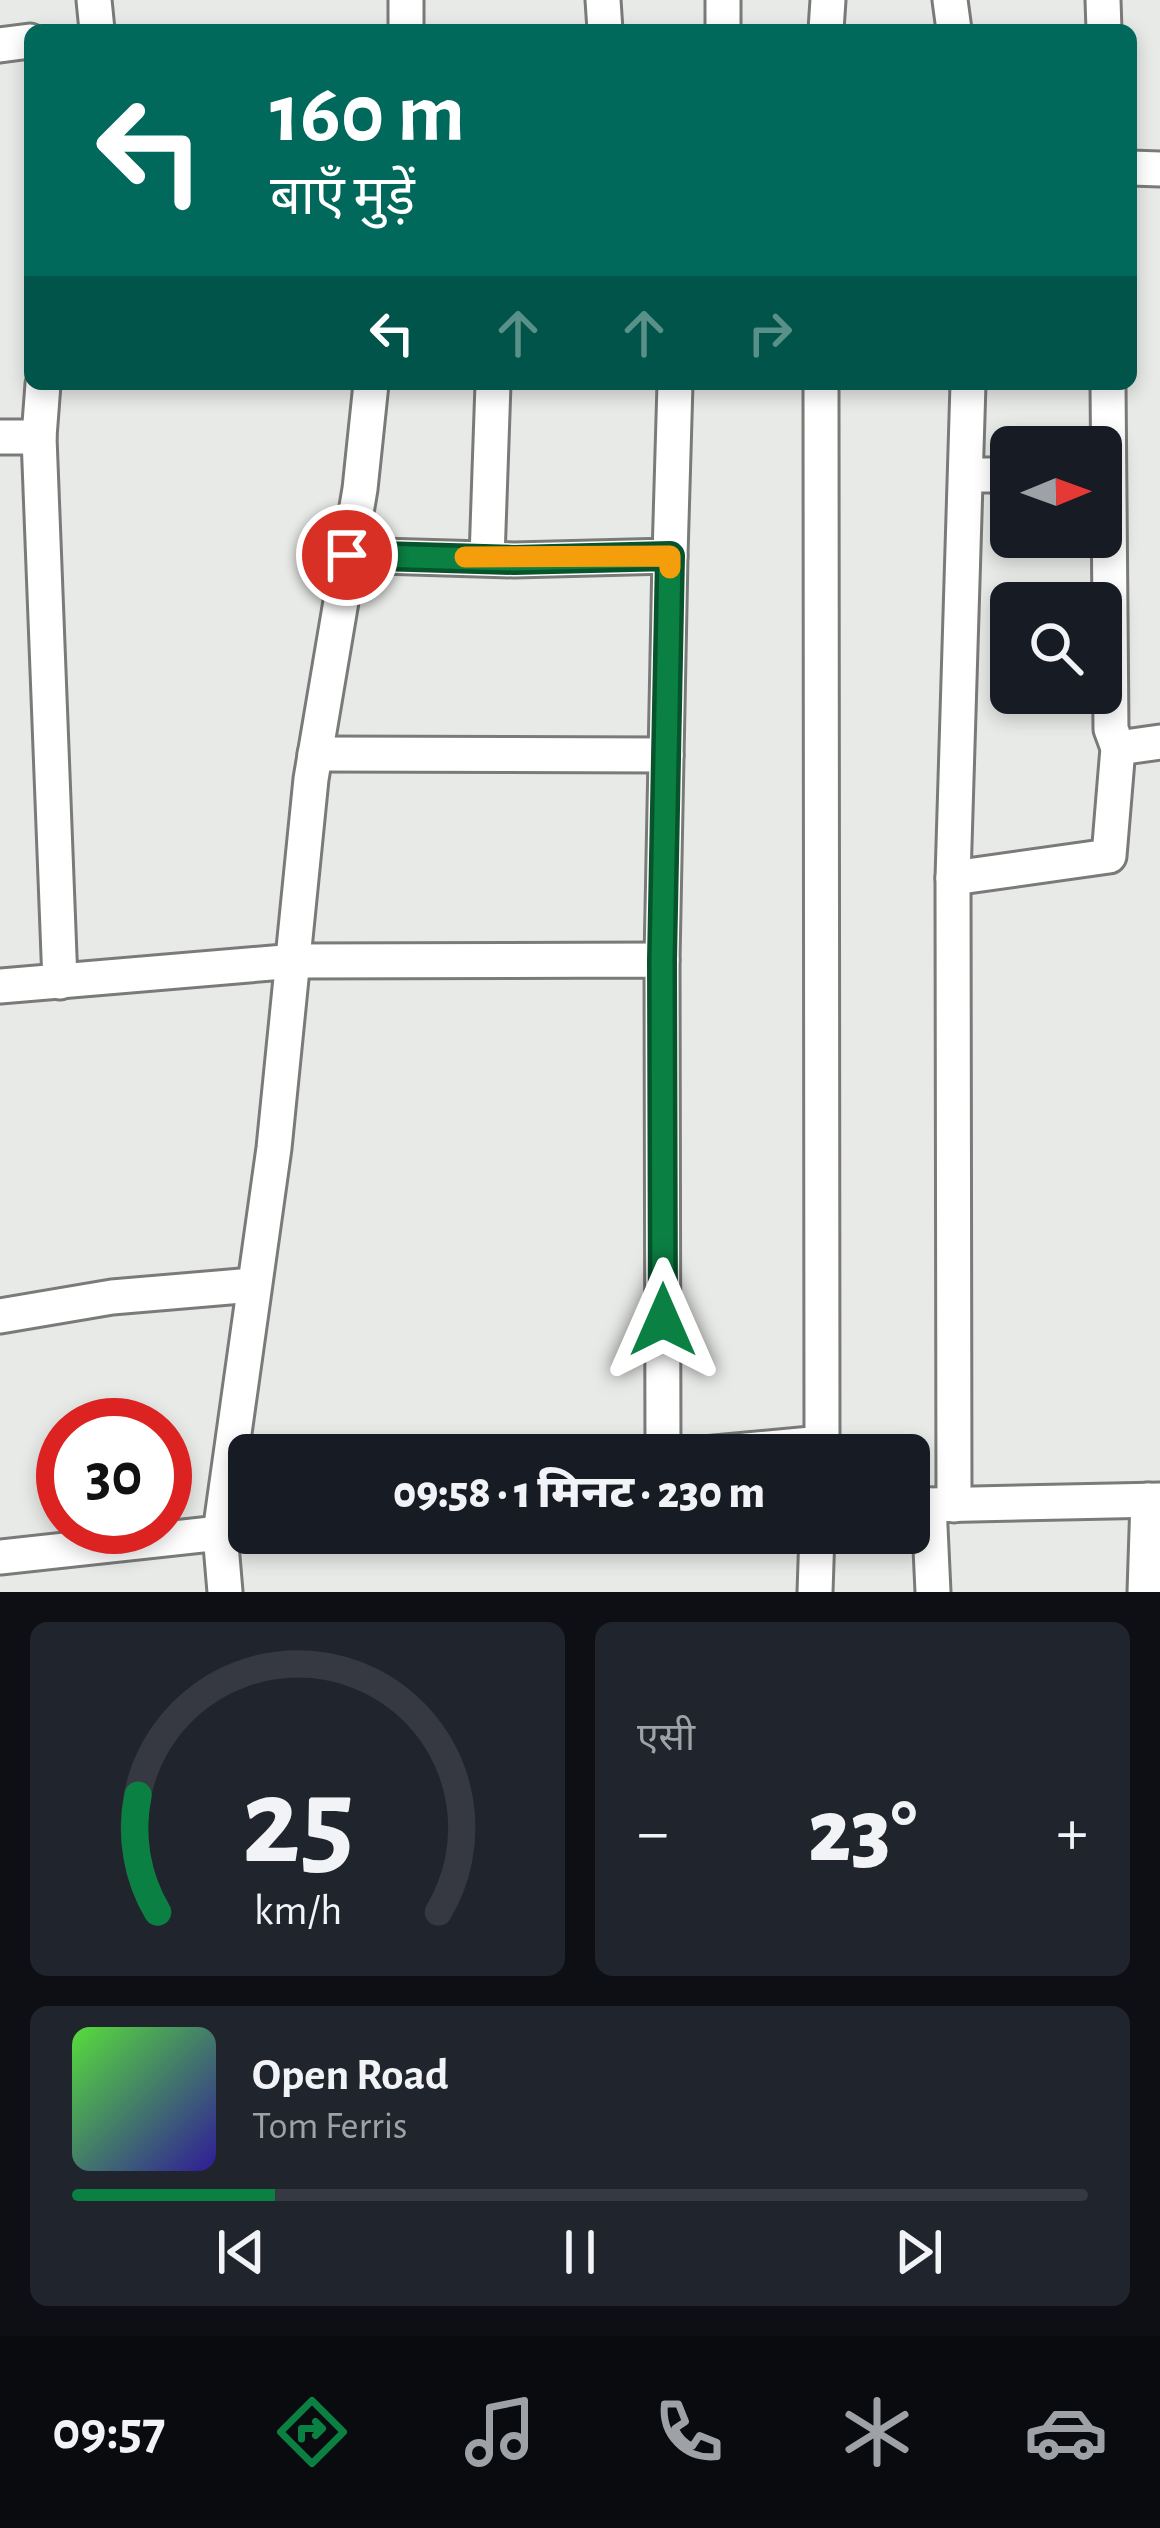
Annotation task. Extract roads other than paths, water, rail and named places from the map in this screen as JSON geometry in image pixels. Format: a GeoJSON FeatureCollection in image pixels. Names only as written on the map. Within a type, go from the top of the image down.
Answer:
{"type":"FeatureCollection","features":[{"type":"Feature","properties":{"kind":"street"},"geometry":{"type":"LineString","coordinates":[[43,390],[39,437],[60,982]]}},
{"type":"Feature","properties":{"kind":"street"},"geometry":{"type":"LineString","coordinates":[[242,1434],[253,1285],[296,961],[315,754],[370,390]]}},
{"type":"Feature","properties":{"kind":"street"},"geometry":{"type":"LineString","coordinates":[[487,558],[493,390]]}},
{"type":"Feature","properties":{"kind":"street"},"geometry":{"type":"LineString","coordinates":[[663,1434],[662,960],[675,390]]}},
{"type":"Feature","properties":{"kind":"street"},"geometry":{"type":"LineString","coordinates":[[821,390],[822,1434]]}},
{"type":"Feature","properties":{"kind":"street"},"geometry":{"type":"LineString","coordinates":[[932,1592],[968,390]]}},
{"type":"Feature","properties":{"kind":"street"},"geometry":{"type":"LineString","coordinates":[[1107,426],[1108,390]]}},
{"type":"Feature","properties":{"kind":"street"},"geometry":{"type":"LineString","coordinates":[[0,437],[39,437]]}},
{"type":"Feature","properties":{"kind":"street"},"geometry":{"type":"LineString","coordinates":[[967,475],[990,475]]}},
{"type":"Feature","properties":{"kind":"street"},"geometry":{"type":"LineString","coordinates":[[347,555],[670,556]]}},
{"type":"Feature","properties":{"kind":"street"},"geometry":{"type":"LineString","coordinates":[[953,878],[1108,856],[1118,748],[1111,729],[1107,558]]}},
{"type":"Feature","properties":{"kind":"street"},"geometry":{"type":"LineString","coordinates":[[1118,748],[1160,742]]}},
{"type":"Feature","properties":{"kind":"street"},"geometry":{"type":"LineString","coordinates":[[315,754],[666,755]]}},
{"type":"Feature","properties":{"kind":"street"},"geometry":{"type":"LineString","coordinates":[[0,986],[296,961],[662,960]]}},
{"type":"Feature","properties":{"kind":"street"},"geometry":{"type":"LineString","coordinates":[[0,1316],[112,1297],[253,1285]]}},
{"type":"Feature","properties":{"kind":"street"},"geometry":{"type":"LineString","coordinates":[[931,1505],[1154,1500],[1145,1592]]}},
{"type":"Feature","properties":{"kind":"street"},"geometry":{"type":"LineString","coordinates":[[0,1557],[228,1531]]}},
{"type":"Feature","properties":{"kind":"street"},"geometry":{"type":"LineString","coordinates":[[225,1592],[231,1554]]}},
{"type":"Feature","properties":{"kind":"street"},"geometry":{"type":"LineString","coordinates":[[815,1592],[816,1554]]}}]}
